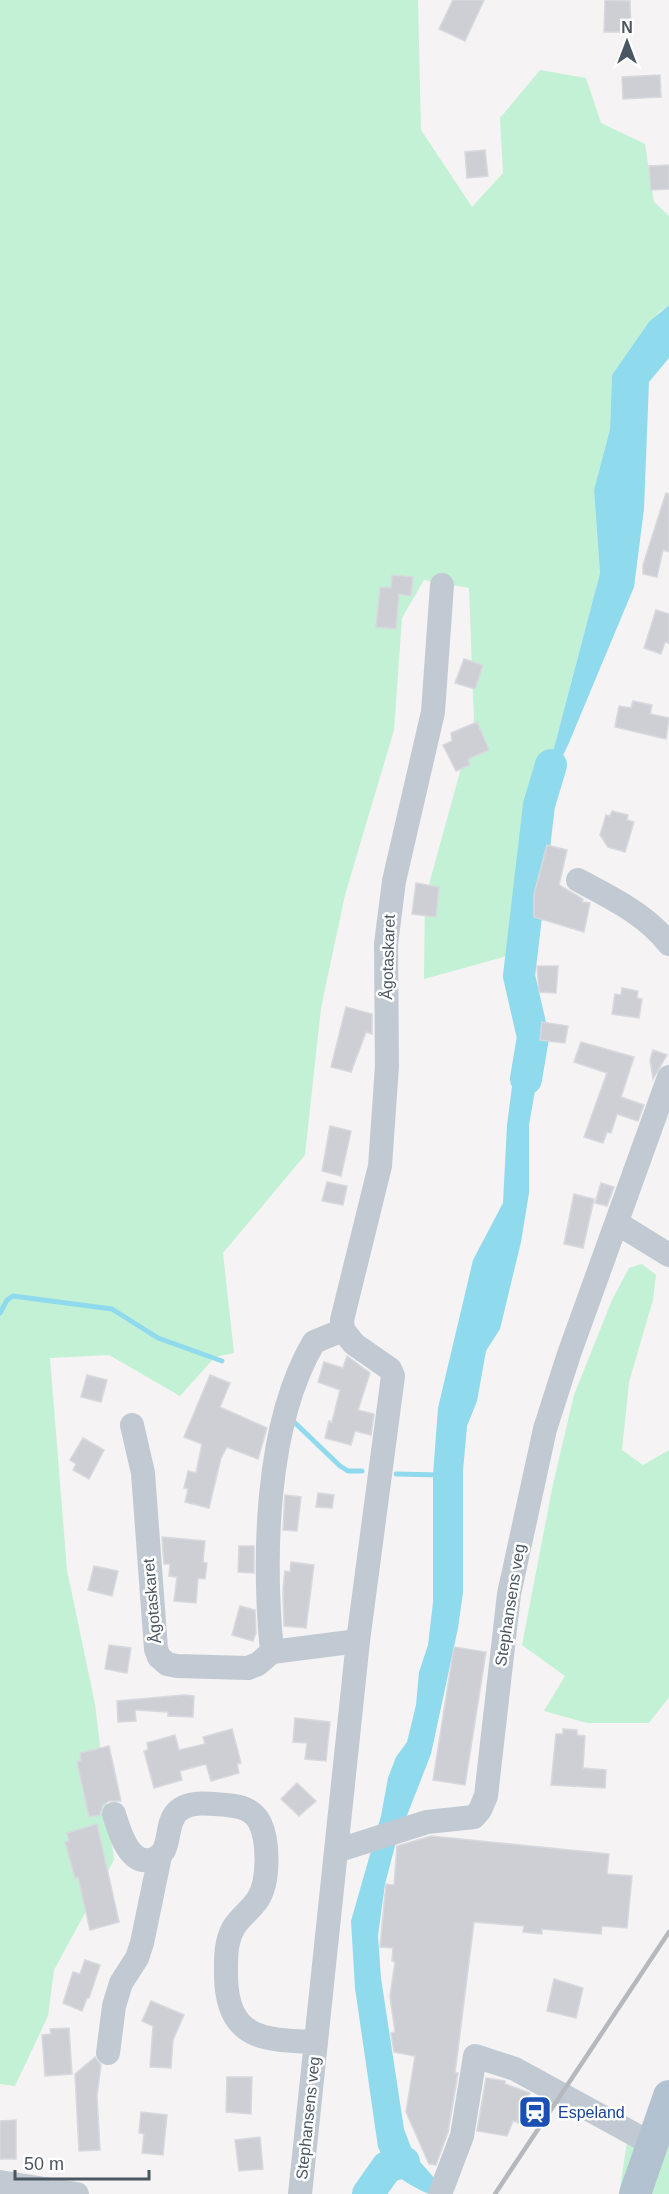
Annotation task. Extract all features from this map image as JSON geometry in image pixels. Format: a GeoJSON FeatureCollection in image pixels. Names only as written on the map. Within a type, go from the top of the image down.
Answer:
{"type":"FeatureCollection","features":[{"type":"Feature","properties":{"kind":"main road"},"geometry":{"type":"LineString","coordinates":[[635,2194],[667,2109]]}},
{"type":"Feature","properties":{"kind":"street","name":"Ågotaskaret"},"geometry":{"type":"LineString","coordinates":[[343,1329],[343,1311],[368,1223],[380,1166],[387,1066],[386,944],[394,881],[433,712],[442,585]]}},
{"type":"Feature","properties":{"kind":"street"},"geometry":{"type":"LineString","coordinates":[[578,880],[623,904],[669,944]]}},
{"type":"Feature","properties":{"kind":"street","name":"Stephansens veg"},"geometry":{"type":"LineString","coordinates":[[300,2194],[336,1851],[427,1822],[474,1817],[480,1810],[486,1796],[511,1583],[545,1429],[568,1354],[669,1077]]}},
{"type":"Feature","properties":{"kind":"street"},"geometry":{"type":"LineString","coordinates":[[617,1223],[669,1256]]}},
{"type":"Feature","properties":{"kind":"street"},"geometry":{"type":"LineString","coordinates":[[272,1652],[267,1594],[268,1533],[286,1409],[314,1342],[343,1329],[354,1344],[390,1369],[393,1376],[358,1641],[336,1851]]}},
{"type":"Feature","properties":{"kind":"street","name":"Ågotaskaret"},"geometry":{"type":"LineString","coordinates":[[132,1425],[143,1473],[152,1626],[159,1657],[167,1664],[177,1666],[248,1668],[258,1664],[272,1652],[358,1641]]}},
{"type":"Feature","properties":{"kind":"street","name":"Stephansens veg"},"geometry":{"type":"LineString","coordinates":[[108,2053],[114,2006],[121,1983],[137,1958],[142,1943],[160,1856],[164,1850],[171,1822],[177,1812],[187,1805],[233,1805],[246,1808],[254,1814],[265,1838],[263,1886],[259,1898],[234,1927],[227,1944],[226,1993],[229,2007],[236,2020],[247,2031],[261,2038],[316,2042]]}},
{"type":"Feature","properties":{"kind":"street"},"geometry":{"type":"LineString","coordinates":[[114,1814],[130,1851],[136,1858],[146,1861],[160,1856]]}},
{"type":"Feature","properties":{"kind":"street"},"geometry":{"type":"LineString","coordinates":[[443,2186],[462,2136],[475,2056],[515,2069],[652,2144]]}},
{"type":"Feature","properties":{"kind":"street"},"geometry":{"type":"LineString","coordinates":[[0,2182],[77,2194]]}},
{"type":"Feature","properties":{"kind":"green space"},"geometry":{"type":"Polygon","coordinates":[[[0,0],[418,0],[421,130],[472,207],[503,173],[500,118],[540,70],[586,78],[601,123],[645,144],[654,202],[669,216],[669,305],[659,312],[612,375],[610,429],[594,490],[600,573],[539,805],[522,952],[424,979],[425,899],[474,721],[469,588],[424,580],[402,618],[394,730],[345,895],[321,1008],[305,1155],[223,1253],[234,1353],[215,1357],[180,1396],[109,1355],[50,1358],[67,1570],[95,1704],[114,1860],[54,1970],[48,2016],[15,2086],[0,2084],[0,0]]]}},
{"type":"Feature","properties":{"kind":"green space"},"geometry":{"type":"Polygon","coordinates":[[[642,1264],[656,1275],[653,1300],[629,1382],[622,1450],[643,1465],[669,1450],[669,1697],[649,1723],[587,1723],[544,1711],[565,1676],[522,1645],[553,1484],[574,1395],[612,1300],[629,1268],[642,1264]]]}},
{"type":"Feature","properties":{"kind":"green space"},"geometry":{"type":"Polygon","coordinates":[[[629,2129],[669,2134],[669,2194],[619,2194],[629,2129]]]}},
{"type":"Feature","properties":{"kind":"water"},"geometry":{"type":"Polygon","coordinates":[[[669,305],[669,358],[649,382],[644,509],[634,587],[568,745],[539,805],[600,573],[594,490],[610,429],[612,375],[649,322],[669,305]]]}},
{"type":"Feature","properties":{"kind":"water"},"geometry":{"type":"Polygon","coordinates":[[[533,1037],[538,1057],[537,1079],[529,1125],[529,1193],[521,1242],[500,1329],[486,1351],[477,1401],[467,1426],[463,1471],[463,1592],[458,1628],[431,1754],[395,1846],[385,1884],[378,1936],[381,1978],[404,2129],[414,2155],[436,2180],[429,2194],[398,2176],[387,2164],[378,2147],[355,1988],[351,1921],[381,1816],[388,1778],[396,1757],[407,1742],[416,1705],[419,1672],[428,1645],[433,1602],[433,1475],[438,1408],[473,1260],[503,1203],[507,1125],[516,1056],[533,1037]]]}},
{"type":"Feature","properties":{"kind":"building"},"geometry":{"type":"Polygon","coordinates":[[[453,0],[484,0],[465,41],[439,29],[453,0]]]}},
{"type":"Feature","properties":{"kind":"building"},"geometry":{"type":"Polygon","coordinates":[[[605,0],[630,1],[631,32],[604,32],[605,0]]]}},
{"type":"Feature","properties":{"kind":"building"},"geometry":{"type":"Polygon","coordinates":[[[660,75],[661,97],[623,99],[622,77],[660,75]]]}},
{"type":"Feature","properties":{"kind":"building"},"geometry":{"type":"Polygon","coordinates":[[[485,150],[488,176],[467,178],[465,152],[485,150]]]}},
{"type":"Feature","properties":{"kind":"building"},"geometry":{"type":"Polygon","coordinates":[[[669,165],[669,189],[651,190],[649,166],[669,165]]]}},
{"type":"Feature","properties":{"kind":"building"},"geometry":{"type":"Polygon","coordinates":[[[666,493],[669,494],[669,552],[663,550],[657,577],[643,574],[643,565],[666,493]]]}},
{"type":"Feature","properties":{"kind":"building"},"geometry":{"type":"Polygon","coordinates":[[[392,575],[413,577],[411,596],[399,594],[396,629],[376,627],[380,587],[391,588],[392,575]]]}},
{"type":"Feature","properties":{"kind":"building"},"geometry":{"type":"Polygon","coordinates":[[[656,610],[669,614],[669,643],[665,642],[661,654],[644,648],[656,610]]]}},
{"type":"Feature","properties":{"kind":"building"},"geometry":{"type":"Polygon","coordinates":[[[464,659],[483,665],[475,689],[455,683],[464,659]]]}},
{"type":"Feature","properties":{"kind":"building"},"geometry":{"type":"Polygon","coordinates":[[[633,701],[652,705],[650,714],[669,718],[666,739],[615,727],[619,706],[631,708],[633,701]]]}},
{"type":"Feature","properties":{"kind":"building"},"geometry":{"type":"Polygon","coordinates":[[[477,722],[489,750],[468,759],[470,765],[456,771],[443,745],[452,741],[451,733],[477,722]]]}},
{"type":"Feature","properties":{"kind":"building"},"geometry":{"type":"Polygon","coordinates":[[[612,811],[628,815],[627,820],[634,822],[625,852],[608,847],[600,835],[606,815],[610,816],[612,811]]]}},
{"type":"Feature","properties":{"kind":"building"},"geometry":{"type":"Polygon","coordinates":[[[547,845],[567,850],[559,885],[583,899],[582,902],[590,903],[584,932],[534,917],[534,894],[547,845]]]}},
{"type":"Feature","properties":{"kind":"building"},"geometry":{"type":"Polygon","coordinates":[[[416,883],[439,887],[436,917],[412,914],[416,883]]]}},
{"type":"Feature","properties":{"kind":"building"},"geometry":{"type":"Polygon","coordinates":[[[537,966],[558,966],[556,993],[539,992],[537,966]]]}},
{"type":"Feature","properties":{"kind":"building"},"geometry":{"type":"Polygon","coordinates":[[[622,988],[638,991],[637,998],[642,999],[639,1018],[612,1014],[615,994],[621,995],[622,988]]]}},
{"type":"Feature","properties":{"kind":"building"},"geometry":{"type":"Polygon","coordinates":[[[346,1007],[372,1014],[372,1034],[366,1032],[351,1072],[331,1067],[346,1007]]]}},
{"type":"Feature","properties":{"kind":"building"},"geometry":{"type":"Polygon","coordinates":[[[542,1022],[568,1026],[565,1043],[540,1040],[542,1022]]]}},
{"type":"Feature","properties":{"kind":"building"},"geometry":{"type":"Polygon","coordinates":[[[581,1042],[634,1057],[621,1097],[644,1105],[638,1121],[617,1114],[611,1133],[607,1132],[603,1143],[584,1137],[607,1073],[574,1062],[581,1042]]]}},
{"type":"Feature","properties":{"kind":"building"},"geometry":{"type":"Polygon","coordinates":[[[653,1050],[667,1055],[653,1079],[650,1060],[653,1050]]]}},
{"type":"Feature","properties":{"kind":"building"},"geometry":{"type":"Polygon","coordinates":[[[330,1126],[351,1131],[341,1176],[322,1171],[330,1126]]]}},
{"type":"Feature","properties":{"kind":"building"},"geometry":{"type":"Polygon","coordinates":[[[327,1182],[347,1186],[343,1205],[322,1201],[327,1182]]]}},
{"type":"Feature","properties":{"kind":"building"},"geometry":{"type":"Polygon","coordinates":[[[601,1183],[614,1187],[607,1206],[595,1203],[601,1183]]]}},
{"type":"Feature","properties":{"kind":"building"},"geometry":{"type":"Polygon","coordinates":[[[574,1194],[594,1199],[583,1248],[564,1244],[574,1194]]]}},
{"type":"Feature","properties":{"kind":"building"},"geometry":{"type":"Polygon","coordinates":[[[347,1356],[370,1373],[358,1410],[374,1414],[371,1435],[355,1431],[351,1445],[325,1438],[329,1421],[332,1422],[340,1390],[318,1382],[324,1362],[343,1368],[347,1356]]]}},
{"type":"Feature","properties":{"kind":"building"},"geometry":{"type":"Polygon","coordinates":[[[87,1375],[107,1380],[101,1402],[81,1397],[87,1375]]]}},
{"type":"Feature","properties":{"kind":"building"},"geometry":{"type":"Polygon","coordinates":[[[210,1375],[230,1383],[220,1407],[267,1428],[258,1459],[227,1447],[221,1458],[209,1508],[185,1502],[188,1489],[184,1488],[188,1471],[196,1473],[202,1444],[184,1437],[210,1375]]]}},
{"type":"Feature","properties":{"kind":"building"},"geometry":{"type":"Polygon","coordinates":[[[83,1438],[104,1450],[89,1479],[73,1470],[76,1464],[70,1460],[83,1438]]]}},
{"type":"Feature","properties":{"kind":"building"},"geometry":{"type":"Polygon","coordinates":[[[318,1493],[334,1495],[332,1508],[316,1507],[318,1493]]]}},
{"type":"Feature","properties":{"kind":"building"},"geometry":{"type":"Polygon","coordinates":[[[285,1495],[301,1497],[297,1531],[283,1530],[285,1495]]]}},
{"type":"Feature","properties":{"kind":"building"},"geometry":{"type":"Polygon","coordinates":[[[162,1537],[205,1541],[203,1562],[207,1563],[205,1579],[198,1578],[196,1603],[174,1601],[177,1577],[169,1576],[170,1564],[164,1564],[162,1537]]]}},
{"type":"Feature","properties":{"kind":"building"},"geometry":{"type":"Polygon","coordinates":[[[239,1546],[254,1546],[254,1573],[238,1572],[239,1546]]]}},
{"type":"Feature","properties":{"kind":"building"},"geometry":{"type":"Polygon","coordinates":[[[291,1562],[314,1565],[306,1628],[284,1626],[283,1589],[285,1571],[290,1572],[291,1562]]]}},
{"type":"Feature","properties":{"kind":"building"},"geometry":{"type":"Polygon","coordinates":[[[94,1566],[118,1571],[112,1596],[88,1590],[94,1566]]]}},
{"type":"Feature","properties":{"kind":"building"},"geometry":{"type":"Polygon","coordinates":[[[240,1606],[255,1610],[256,1633],[253,1641],[232,1635],[240,1606]]]}},
{"type":"Feature","properties":{"kind":"building"},"geometry":{"type":"Polygon","coordinates":[[[109,1645],[131,1648],[127,1673],[105,1669],[109,1645]]]}},
{"type":"Feature","properties":{"kind":"building"},"geometry":{"type":"Polygon","coordinates":[[[454,1647],[486,1652],[465,1785],[433,1780],[454,1647]]]}},
{"type":"Feature","properties":{"kind":"building"},"geometry":{"type":"Polygon","coordinates":[[[194,1696],[193,1717],[168,1716],[168,1712],[135,1710],[136,1721],[118,1722],[117,1701],[194,1696]]]}},
{"type":"Feature","properties":{"kind":"building"},"geometry":{"type":"Polygon","coordinates":[[[295,1718],[330,1722],[326,1761],[305,1759],[307,1743],[293,1742],[295,1718]]]}},
{"type":"Feature","properties":{"kind":"building"},"geometry":{"type":"Polygon","coordinates":[[[232,1729],[241,1763],[237,1764],[239,1773],[211,1781],[206,1764],[180,1771],[182,1780],[154,1788],[144,1751],[148,1750],[147,1743],[175,1735],[179,1750],[205,1744],[203,1737],[232,1729]]]}},
{"type":"Feature","properties":{"kind":"building"},"geometry":{"type":"Polygon","coordinates":[[[563,1729],[577,1730],[577,1735],[585,1736],[583,1768],[606,1770],[605,1788],[551,1785],[556,1734],[563,1734],[563,1729]]]}},
{"type":"Feature","properties":{"kind":"building"},"geometry":{"type":"Polygon","coordinates":[[[109,1746],[121,1801],[109,1801],[103,1805],[100,1815],[89,1817],[77,1762],[81,1760],[80,1753],[109,1746]]]}},
{"type":"Feature","properties":{"kind":"building"},"geometry":{"type":"Polygon","coordinates":[[[297,1783],[316,1801],[299,1816],[281,1799],[297,1783]]]}},
{"type":"Feature","properties":{"kind":"building"},"geometry":{"type":"Polygon","coordinates":[[[97,1824],[119,1922],[90,1930],[78,1877],[75,1878],[65,1842],[69,1841],[67,1833],[97,1824]]]}},
{"type":"Feature","properties":{"kind":"building"},"geometry":{"type":"Polygon","coordinates":[[[431,1836],[609,1854],[607,1874],[632,1876],[627,1928],[602,1926],[601,1934],[542,1929],[542,1934],[523,1932],[524,1926],[474,1922],[455,2073],[458,2073],[448,2132],[436,2165],[429,2164],[406,2112],[415,2056],[394,2052],[391,2033],[395,2032],[390,1996],[395,1962],[392,1961],[393,1948],[380,1947],[386,1884],[394,1885],[397,1846],[431,1836]]]}},
{"type":"Feature","properties":{"kind":"building"},"geometry":{"type":"Polygon","coordinates":[[[85,1960],[100,1965],[82,2011],[63,2003],[73,1972],[80,1974],[85,1960]]]}},
{"type":"Feature","properties":{"kind":"building"},"geometry":{"type":"Polygon","coordinates":[[[554,1979],[583,1988],[576,2018],[547,2011],[554,1979]]]}},
{"type":"Feature","properties":{"kind":"building"},"geometry":{"type":"Polygon","coordinates":[[[151,2001],[184,2015],[173,2040],[171,2068],[150,2067],[153,2026],[142,2021],[151,2001]]]}},
{"type":"Feature","properties":{"kind":"building"},"geometry":{"type":"Polygon","coordinates":[[[69,2028],[72,2074],[45,2076],[42,2035],[51,2034],[50,2029],[69,2028]]]}},
{"type":"Feature","properties":{"kind":"building"},"geometry":{"type":"Polygon","coordinates":[[[95,2057],[101,2065],[97,2096],[100,2150],[79,2151],[75,2074],[95,2057]]]}},
{"type":"Feature","properties":{"kind":"building"},"geometry":{"type":"Polygon","coordinates":[[[227,2077],[252,2077],[251,2114],[226,2112],[227,2077]]]}},
{"type":"Feature","properties":{"kind":"building"},"geometry":{"type":"Polygon","coordinates":[[[486,2078],[505,2081],[505,2084],[530,2093],[519,2123],[513,2121],[507,2136],[477,2131],[486,2078]]]}},
{"type":"Feature","properties":{"kind":"building"},"geometry":{"type":"Polygon","coordinates":[[[141,2112],[167,2115],[163,2155],[142,2153],[144,2134],[139,2133],[141,2112]]]}},
{"type":"Feature","properties":{"kind":"building"},"geometry":{"type":"Polygon","coordinates":[[[16,2120],[16,2159],[0,2159],[0,2121],[16,2120]]]}},
{"type":"Feature","properties":{"kind":"building"},"geometry":{"type":"Polygon","coordinates":[[[260,2137],[263,2169],[239,2171],[235,2140],[260,2137]]]}},
{"type":"Feature","properties":{"kind":"waterway"},"geometry":{"type":"LineString","coordinates":[[526,1079],[533,1037],[519,976],[539,805],[551,765]]}},
{"type":"Feature","properties":{"kind":"waterway"},"geometry":{"type":"LineString","coordinates":[[0,1313],[7,1300],[13,1296],[112,1309],[158,1338],[222,1361]]}},
{"type":"Feature","properties":{"kind":"waterway"},"geometry":{"type":"LineString","coordinates":[[292,1420],[340,1466],[348,1471],[362,1471]]}},
{"type":"Feature","properties":{"kind":"waterway"},"geometry":{"type":"LineString","coordinates":[[396,1474],[440,1475]]}},
{"type":"Feature","properties":{"kind":"waterway"},"geometry":{"type":"LineString","coordinates":[[368,2194],[387,2167],[404,2162]]}},
{"type":"Feature","properties":{"kind":"railway"},"geometry":{"type":"LineString","coordinates":[[495,2194],[669,1932]]}},
{"type":"Feature","properties":{"kind":"place","name":"Espeland"},"geometry":{"type":"Point","coordinates":[535,2112]}}]}
